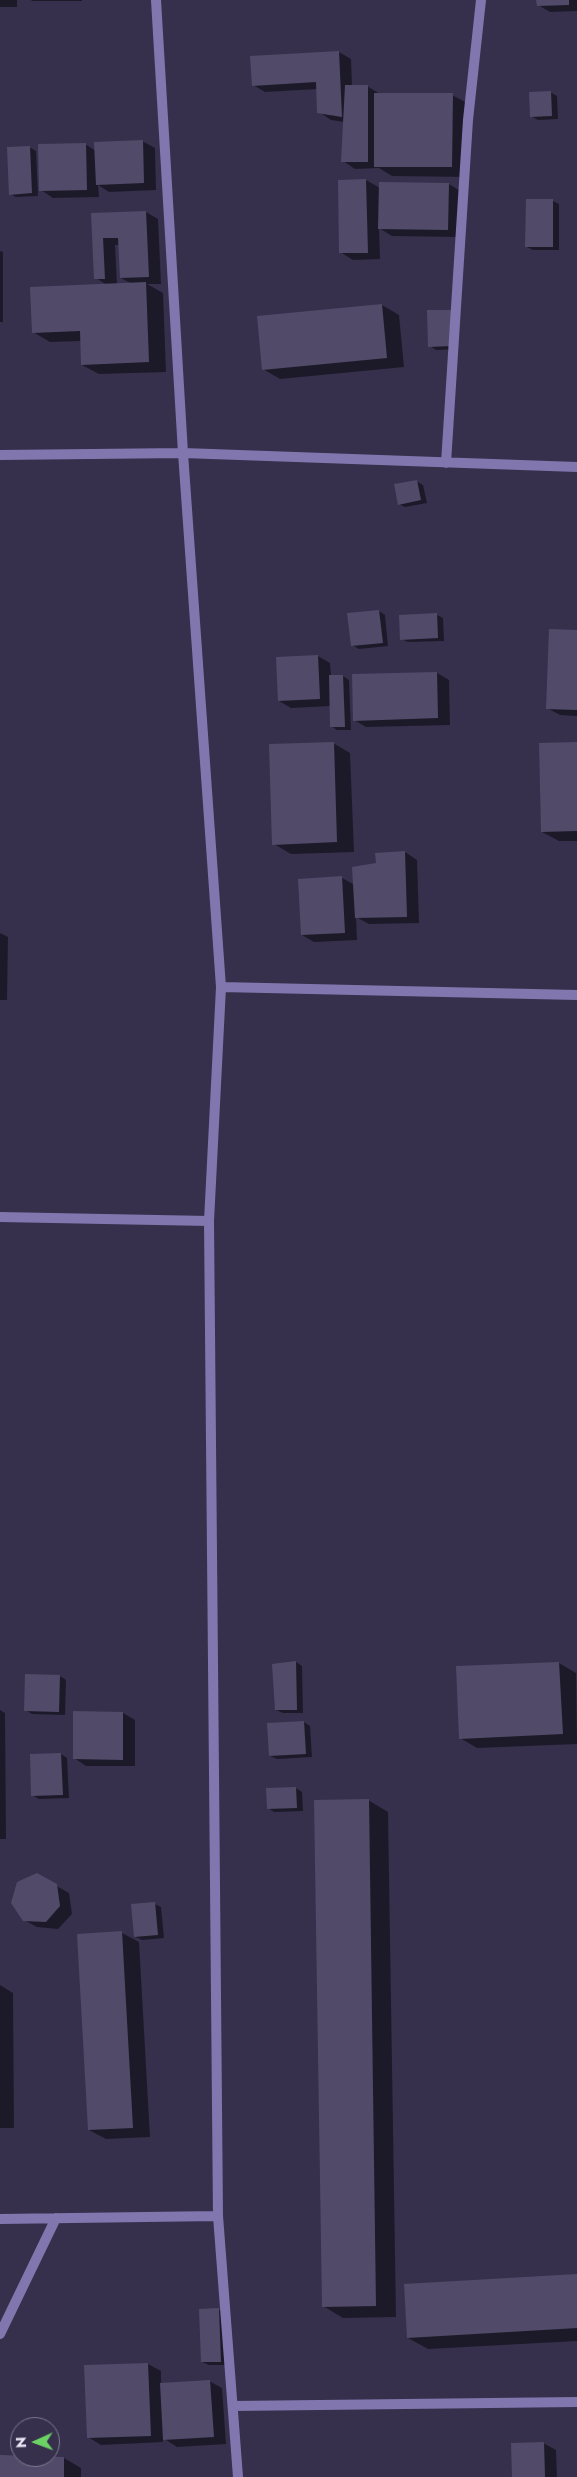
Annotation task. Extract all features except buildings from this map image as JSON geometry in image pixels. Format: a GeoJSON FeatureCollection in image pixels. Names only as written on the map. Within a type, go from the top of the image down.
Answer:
{"type":"FeatureCollection","features":[{"type":"Feature","properties":{"kind":"street"},"geometry":{"type":"LineString","coordinates":[[156,0],[183,453],[221,987],[209,1221],[218,2216],[238,2477]]}},
{"type":"Feature","properties":{"kind":"street"},"geometry":{"type":"LineString","coordinates":[[446,463],[468,120],[481,0]]}},
{"type":"Feature","properties":{"kind":"street"},"geometry":{"type":"LineString","coordinates":[[0,455],[183,453],[577,467]]}},
{"type":"Feature","properties":{"kind":"street"},"geometry":{"type":"LineString","coordinates":[[221,987],[577,995]]}},
{"type":"Feature","properties":{"kind":"street"},"geometry":{"type":"LineString","coordinates":[[0,1217],[209,1221]]}},
{"type":"Feature","properties":{"kind":"street"},"geometry":{"type":"LineString","coordinates":[[0,2219],[218,2216]]}},
{"type":"Feature","properties":{"kind":"street"},"geometry":{"type":"LineString","coordinates":[[0,2334],[56,2218]]}},
{"type":"Feature","properties":{"kind":"street"},"geometry":{"type":"LineString","coordinates":[[233,2406],[577,2402]]}}]}
